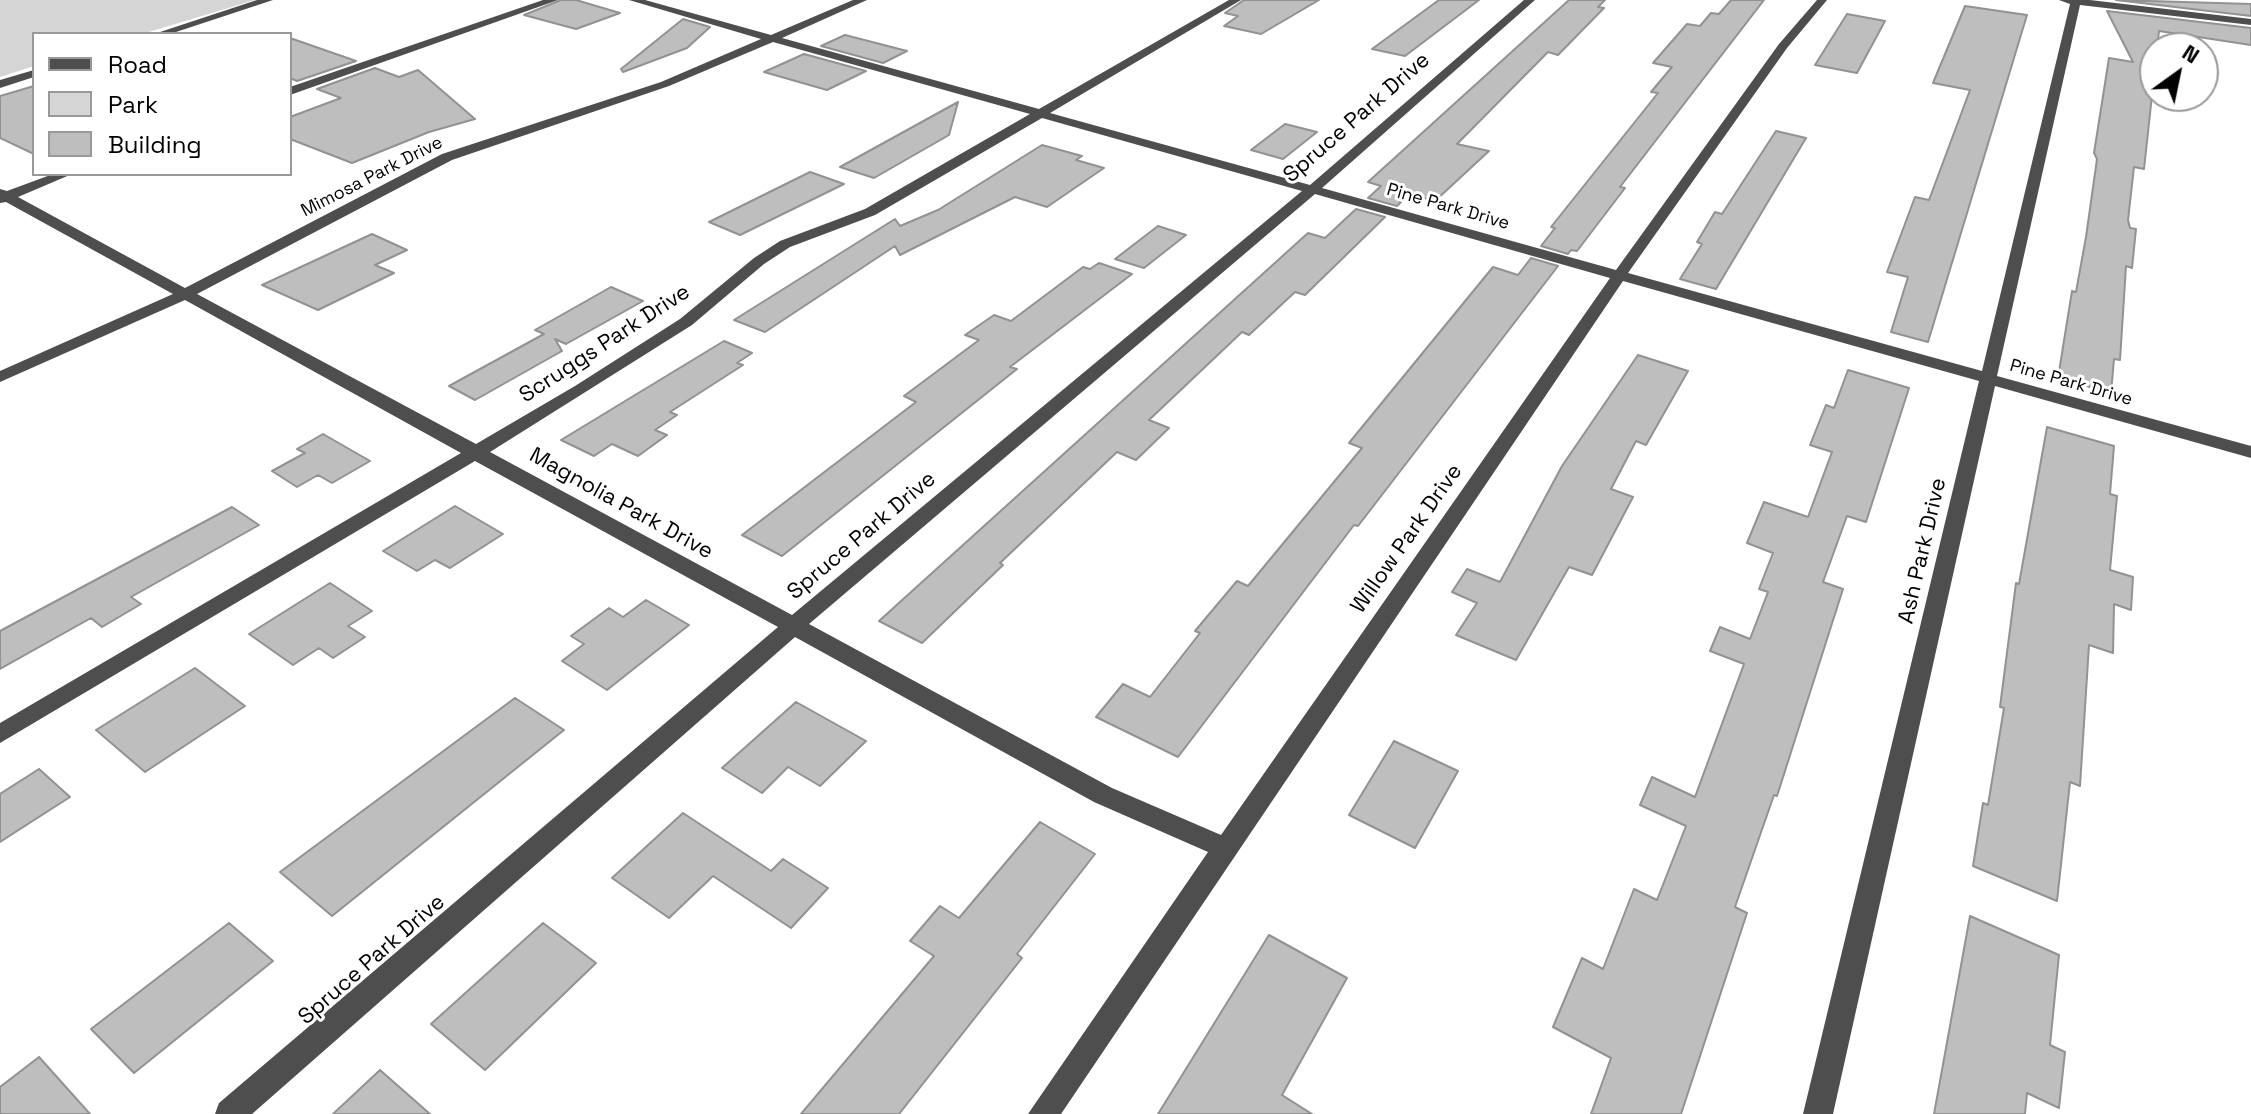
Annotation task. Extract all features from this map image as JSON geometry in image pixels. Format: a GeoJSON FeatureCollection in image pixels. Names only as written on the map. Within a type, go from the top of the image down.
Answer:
{"type":"FeatureCollection","features":[{"type":"Feature","properties":{"kind":"street"},"geometry":{"type":"LineString","coordinates":[[165,32],[268,0]]}},
{"type":"Feature","properties":{"kind":"street"},"geometry":{"type":"LineString","coordinates":[[292,90],[553,0]]}},
{"type":"Feature","properties":{"kind":"street","name":"Pine Park Drive"},"geometry":{"type":"LineString","coordinates":[[634,0],[1044,112],[2251,452]]}},
{"type":"Feature","properties":{"kind":"street","name":"Mimosa Park Drive"},"geometry":{"type":"LineString","coordinates":[[0,377],[186,294],[447,157],[665,84],[862,0]]}},
{"type":"Feature","properties":{"kind":"street","name":"Scruggs Park Drive"},"geometry":{"type":"LineString","coordinates":[[0,734],[581,390],[686,322],[759,261],[785,244],[870,212],[1236,0]]}},
{"type":"Feature","properties":{"kind":"street","name":"Spruce Park Drive"},"geometry":{"type":"LineString","coordinates":[[230,1114],[793,626],[1314,188],[1530,0]]}},
{"type":"Feature","properties":{"kind":"street","name":"Willow Park Drive"},"geometry":{"type":"LineString","coordinates":[[1043,1114],[1223,847],[1620,274],[1783,46],[1822,0]]}},
{"type":"Feature","properties":{"kind":"street"},"geometry":{"type":"LineString","coordinates":[[2072,0],[2251,22]]}},
{"type":"Feature","properties":{"kind":"street","name":"Ash Park Drive"},"geometry":{"type":"LineString","coordinates":[[1818,1114],[1990,379],[2072,0]]}},
{"type":"Feature","properties":{"kind":"street"},"geometry":{"type":"LineString","coordinates":[[0,84],[32,74]]}},
{"type":"Feature","properties":{"kind":"street"},"geometry":{"type":"LineString","coordinates":[[2,196],[59,176]]}},
{"type":"Feature","properties":{"kind":"street","name":"Magnolia Park Drive"},"geometry":{"type":"LineString","coordinates":[[2,196],[1103,795],[1223,847]]}},
{"type":"Feature","properties":{"kind":"green space"},"geometry":{"type":"Polygon","coordinates":[[[0,0],[255,0],[149,32],[32,32],[32,67],[0,77],[0,0]]]}},
{"type":"Feature","properties":{"kind":"building"},"geometry":{"type":"Polygon","coordinates":[[[561,0],[576,0],[620,13],[576,29],[524,15],[561,0]]]}},
{"type":"Feature","properties":{"kind":"building"},"geometry":{"type":"Polygon","coordinates":[[[1244,0],[1319,0],[1261,34],[1224,26],[1238,16],[1225,13],[1244,0]]]}},
{"type":"Feature","properties":{"kind":"building"},"geometry":{"type":"Polygon","coordinates":[[[1439,0],[1479,0],[1405,56],[1372,49],[1439,0]]]}},
{"type":"Feature","properties":{"kind":"building"},"geometry":{"type":"Polygon","coordinates":[[[1569,0],[1605,0],[1598,7],[1604,8],[1558,55],[1548,52],[1457,144],[1489,151],[1435,201],[1409,194],[1397,206],[1368,198],[1381,186],[1368,182],[1569,0]]]}},
{"type":"Feature","properties":{"kind":"building"},"geometry":{"type":"Polygon","coordinates":[[[1731,0],[1764,0],[1620,187],[1625,188],[1577,251],[1571,250],[1568,254],[1541,246],[1555,228],[1551,227],[1658,93],[1651,92],[1672,67],[1653,63],[1687,24],[1700,26],[1711,13],[1719,14],[1731,0]]]}},
{"type":"Feature","properties":{"kind":"building"},"geometry":{"type":"Polygon","coordinates":[[[2116,0],[2251,4],[2251,16],[2116,0]]]}},
{"type":"Feature","properties":{"kind":"building"},"geometry":{"type":"Polygon","coordinates":[[[1965,6],[2027,15],[1928,342],[1891,332],[1908,277],[1887,272],[1915,197],[1929,200],[1970,90],[1933,83],[1965,6]]]}},
{"type":"Feature","properties":{"kind":"building"},"geometry":{"type":"Polygon","coordinates":[[[2107,11],[2251,28],[2251,45],[2219,40],[2219,32],[2139,32],[2139,112],[2150,112],[2144,169],[2134,167],[2128,220],[2130,228],[2136,229],[2132,268],[2126,266],[2120,360],[2114,359],[2111,393],[2058,378],[2072,291],[2076,292],[2086,237],[2097,159],[2094,153],[2109,58],[2133,62],[2107,11]]]}},
{"type":"Feature","properties":{"kind":"building"},"geometry":{"type":"Polygon","coordinates":[[[1847,14],[1885,21],[1857,73],[1815,65],[1847,14]]]}},
{"type":"Feature","properties":{"kind":"building"},"geometry":{"type":"Polygon","coordinates":[[[683,19],[710,27],[687,48],[623,72],[621,69],[683,19]]]}},
{"type":"Feature","properties":{"kind":"building"},"geometry":{"type":"Polygon","coordinates":[[[845,35],[907,51],[883,63],[821,46],[845,35]]]}},
{"type":"Feature","properties":{"kind":"building"},"geometry":{"type":"Polygon","coordinates":[[[292,39],[356,61],[297,81],[292,79],[292,39]]]}},
{"type":"Feature","properties":{"kind":"building"},"geometry":{"type":"Polygon","coordinates":[[[804,54],[866,71],[827,90],[764,72],[804,54]]]}},
{"type":"Feature","properties":{"kind":"building"},"geometry":{"type":"Polygon","coordinates":[[[375,68],[399,77],[418,70],[475,119],[429,132],[352,163],[292,140],[292,116],[341,98],[317,89],[375,68]]]}},
{"type":"Feature","properties":{"kind":"building"},"geometry":{"type":"Polygon","coordinates":[[[32,87],[32,153],[0,138],[0,96],[32,87]]]}},
{"type":"Feature","properties":{"kind":"building"},"geometry":{"type":"Polygon","coordinates":[[[958,102],[949,135],[874,178],[840,167],[958,102]]]}},
{"type":"Feature","properties":{"kind":"building"},"geometry":{"type":"Polygon","coordinates":[[[1285,124],[1317,132],[1283,159],[1251,150],[1285,124]]]}},
{"type":"Feature","properties":{"kind":"building"},"geometry":{"type":"Polygon","coordinates":[[[1776,131],[1806,138],[1716,289],[1680,279],[1702,244],[1697,242],[1715,212],[1722,214],[1776,131]]]}},
{"type":"Feature","properties":{"kind":"building"},"geometry":{"type":"Polygon","coordinates":[[[1042,145],[1082,156],[1076,160],[1104,168],[1047,207],[1015,197],[900,255],[895,246],[765,332],[734,320],[895,219],[900,226],[938,210],[1042,145]]]}},
{"type":"Feature","properties":{"kind":"building"},"geometry":{"type":"Polygon","coordinates":[[[810,172],[844,184],[740,235],[709,222],[810,172]]]}},
{"type":"Feature","properties":{"kind":"building"},"geometry":{"type":"Polygon","coordinates":[[[1356,209],[1385,217],[1305,295],[1295,292],[1249,335],[1242,332],[1149,420],[1169,428],[1136,460],[1117,452],[1000,563],[1003,565],[922,643],[879,621],[1308,233],[1325,238],[1356,209]]]}},
{"type":"Feature","properties":{"kind":"building"},"geometry":{"type":"Polygon","coordinates":[[[1158,226],[1186,235],[1144,268],[1115,259],[1158,226]]]}},
{"type":"Feature","properties":{"kind":"building"},"geometry":{"type":"Polygon","coordinates":[[[372,234],[407,250],[375,265],[394,273],[318,310],[262,285],[372,234]]]}},
{"type":"Feature","properties":{"kind":"building"},"geometry":{"type":"Polygon","coordinates":[[[1531,258],[1558,266],[1358,526],[1354,525],[1178,757],[1096,717],[1123,684],[1150,697],[1200,633],[1195,631],[1237,581],[1248,586],[1362,448],[1349,443],[1493,267],[1518,275],[1531,258]]]}},
{"type":"Feature","properties":{"kind":"building"},"geometry":{"type":"Polygon","coordinates":[[[1099,263],[1132,274],[1010,367],[1017,369],[782,556],[742,535],[916,402],[904,396],[979,340],[965,335],[994,315],[1011,321],[1083,267],[1090,269],[1099,263]]]}},
{"type":"Feature","properties":{"kind":"building"},"geometry":{"type":"Polygon","coordinates":[[[611,287],[643,301],[566,344],[555,339],[562,351],[475,400],[449,386],[544,334],[535,330],[611,287]]]}},
{"type":"Feature","properties":{"kind":"building"},"geometry":{"type":"Polygon","coordinates":[[[724,341],[752,353],[737,363],[743,365],[670,412],[677,415],[655,430],[667,435],[638,456],[612,444],[594,456],[561,440],[724,341]]]}},
{"type":"Feature","properties":{"kind":"building"},"geometry":{"type":"Polygon","coordinates":[[[1638,355],[1688,371],[1646,445],[1636,441],[1611,489],[1633,497],[1592,575],[1569,567],[1516,660],[1456,635],[1477,603],[1452,592],[1467,569],[1500,582],[1562,466],[1638,355]]]}},
{"type":"Feature","properties":{"kind":"building"},"geometry":{"type":"Polygon","coordinates":[[[1848,370],[1909,388],[1866,522],[1847,516],[1823,582],[1843,589],[1777,796],[1774,795],[1735,907],[1747,913],[1681,1114],[1591,1114],[1611,1058],[1553,1027],[1582,958],[1603,969],[1634,889],[1657,900],[1686,826],[1640,805],[1652,777],[1695,797],[1744,664],[1710,651],[1720,627],[1750,639],[1768,592],[1759,589],[1773,553],[1747,543],[1764,502],[1808,517],[1832,452],[1810,445],[1826,405],[1834,408],[1848,370]]]}},
{"type":"Feature","properties":{"kind":"building"},"geometry":{"type":"Polygon","coordinates":[[[2047,427],[2114,446],[2110,494],[2117,496],[2110,570],[2133,577],[2131,610],[2114,604],[2113,653],[2089,645],[2080,786],[2070,782],[2057,901],[1973,866],[1983,803],[1988,805],[2004,708],[2000,707],[2016,583],[2019,584],[2047,427]]]}},
{"type":"Feature","properties":{"kind":"building"},"geometry":{"type":"Polygon","coordinates":[[[323,434],[370,461],[332,483],[318,475],[297,487],[272,471],[305,453],[297,449],[323,434]]]}},
{"type":"Feature","properties":{"kind":"building"},"geometry":{"type":"Polygon","coordinates":[[[455,506],[503,534],[450,568],[435,560],[417,571],[383,551],[455,506]]]}},
{"type":"Feature","properties":{"kind":"building"},"geometry":{"type":"Polygon","coordinates":[[[232,507],[259,525],[131,597],[141,604],[102,627],[91,618],[0,669],[0,631],[232,507]]]}},
{"type":"Feature","properties":{"kind":"building"},"geometry":{"type":"Polygon","coordinates":[[[330,583],[372,611],[348,626],[365,637],[333,658],[319,648],[293,665],[249,634],[330,583]]]}},
{"type":"Feature","properties":{"kind":"building"},"geometry":{"type":"Polygon","coordinates":[[[646,600],[689,625],[607,690],[562,661],[584,644],[571,636],[609,608],[623,617],[646,600]]]}},
{"type":"Feature","properties":{"kind":"building"},"geometry":{"type":"Polygon","coordinates":[[[195,668],[245,706],[145,772],[96,730],[195,668]]]}},
{"type":"Feature","properties":{"kind":"building"},"geometry":{"type":"Polygon","coordinates":[[[515,698],[564,730],[332,916],[280,872],[515,698]]]}},
{"type":"Feature","properties":{"kind":"building"},"geometry":{"type":"Polygon","coordinates":[[[796,702],[866,741],[820,786],[788,767],[762,793],[722,768],[796,702]]]}},
{"type":"Feature","properties":{"kind":"building"},"geometry":{"type":"Polygon","coordinates":[[[1394,741],[1458,771],[1415,848],[1349,815],[1394,741]]]}},
{"type":"Feature","properties":{"kind":"building"},"geometry":{"type":"Polygon","coordinates":[[[39,769],[70,797],[0,842],[0,794],[39,769]]]}},
{"type":"Feature","properties":{"kind":"building"},"geometry":{"type":"Polygon","coordinates":[[[683,813],[771,871],[783,859],[828,888],[791,928],[713,876],[669,918],[612,878],[683,813]]]}},
{"type":"Feature","properties":{"kind":"building"},"geometry":{"type":"Polygon","coordinates":[[[1040,822],[1095,854],[1017,954],[1022,958],[899,1114],[801,1114],[934,956],[910,941],[940,906],[959,918],[1040,822]]]}},
{"type":"Feature","properties":{"kind":"building"},"geometry":{"type":"Polygon","coordinates":[[[1970,916],[2059,955],[2050,1045],[2065,1052],[2059,1108],[2027,1093],[2025,1114],[1934,1114],[1970,916]]]}},
{"type":"Feature","properties":{"kind":"building"},"geometry":{"type":"Polygon","coordinates":[[[229,923],[273,961],[134,1073],[91,1029],[229,923]]]}},
{"type":"Feature","properties":{"kind":"building"},"geometry":{"type":"Polygon","coordinates":[[[543,923],[596,963],[485,1070],[431,1024],[543,923]]]}},
{"type":"Feature","properties":{"kind":"building"},"geometry":{"type":"Polygon","coordinates":[[[1269,935],[1347,978],[1282,1095],[1312,1114],[1158,1114],[1269,935]]]}},
{"type":"Feature","properties":{"kind":"building"},"geometry":{"type":"Polygon","coordinates":[[[39,1057],[90,1114],[0,1114],[0,1087],[39,1057]]]}},
{"type":"Feature","properties":{"kind":"building"},"geometry":{"type":"Polygon","coordinates":[[[380,1070],[430,1114],[333,1114],[380,1070]]]}}]}
